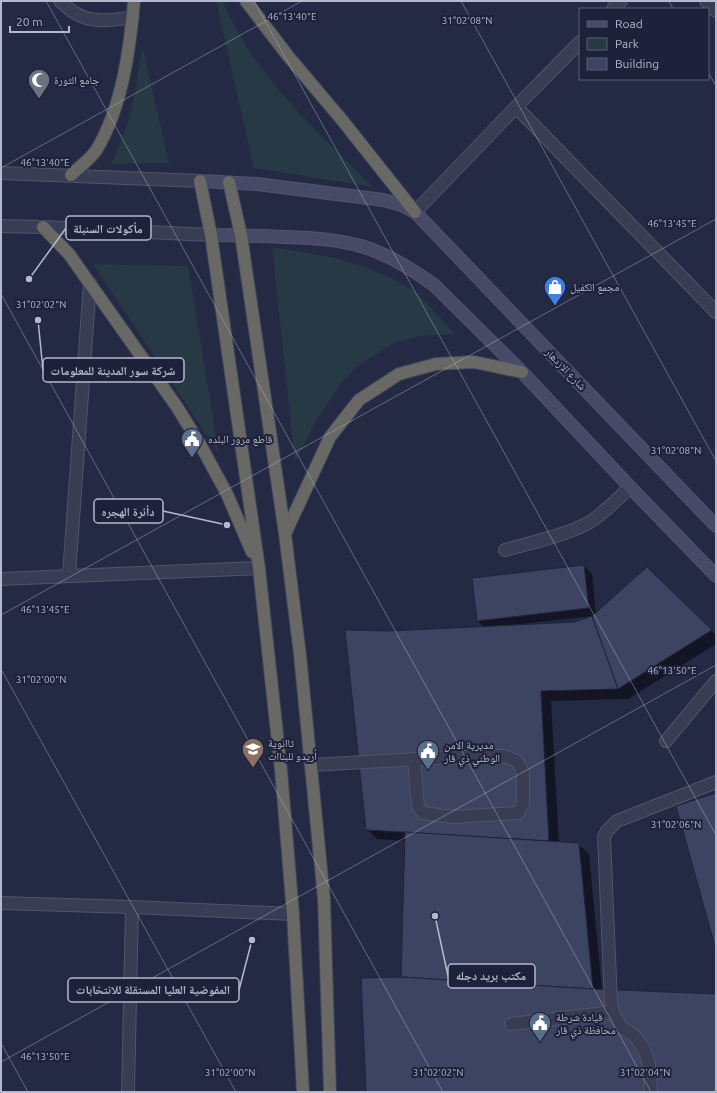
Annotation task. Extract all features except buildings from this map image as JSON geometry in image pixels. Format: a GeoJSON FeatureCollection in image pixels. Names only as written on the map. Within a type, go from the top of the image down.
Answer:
{"type":"FeatureCollection","features":[{"type":"Feature","properties":{"kind":"highway"},"geometry":{"type":"LineString","coordinates":[[71,175],[96,150],[113,116],[125,70],[134,1]]}},
{"type":"Feature","properties":{"kind":"highway"},"geometry":{"type":"LineString","coordinates":[[246,1],[288,56],[342,120],[415,212]]}},
{"type":"Feature","properties":{"kind":"highway"},"geometry":{"type":"LineString","coordinates":[[200,181],[211,235],[259,568],[281,770],[303,1092]]}},
{"type":"Feature","properties":{"kind":"highway"},"geometry":{"type":"LineString","coordinates":[[229,182],[241,235],[285,534],[311,765],[324,898],[330,1092]]}},
{"type":"Feature","properties":{"kind":"highway"},"geometry":{"type":"LineString","coordinates":[[43,227],[69,254],[177,407],[201,446],[227,494],[259,568]]}},
{"type":"Feature","properties":{"kind":"highway"},"geometry":{"type":"LineString","coordinates":[[285,534],[330,437],[359,400],[399,374],[436,364],[474,362],[522,372]]}},
{"type":"Feature","properties":{"kind":"main road"},"geometry":{"type":"LineString","coordinates":[[200,181],[257,184],[383,200],[402,205],[415,212]]}},
{"type":"Feature","properties":{"kind":"main road","name":"شارع الازدهار"},"geometry":{"type":"LineString","coordinates":[[415,212],[716,526]]}},
{"type":"Feature","properties":{"kind":"main road"},"geometry":{"type":"LineString","coordinates":[[211,235],[319,238],[342,241],[364,247],[406,265],[434,285],[522,372],[716,576]]}},
{"type":"Feature","properties":{"kind":"street"},"geometry":{"type":"LineString","coordinates":[[60,1],[75,13],[90,20],[109,21],[133,17]]}},
{"type":"Feature","properties":{"kind":"street"},"geometry":{"type":"LineString","coordinates":[[706,1],[716,11]]}},
{"type":"Feature","properties":{"kind":"street"},"geometry":{"type":"LineString","coordinates":[[415,212],[579,43]]}},
{"type":"Feature","properties":{"kind":"street"},"geometry":{"type":"LineString","coordinates":[[516,107],[716,312]]}},
{"type":"Feature","properties":{"kind":"street"},"geometry":{"type":"LineString","coordinates":[[1,173],[200,181]]}},
{"type":"Feature","properties":{"kind":"street"},"geometry":{"type":"LineString","coordinates":[[1,226],[211,235]]}},
{"type":"Feature","properties":{"kind":"street"},"geometry":{"type":"LineString","coordinates":[[69,575],[90,283]]}},
{"type":"Feature","properties":{"kind":"street"},"geometry":{"type":"LineString","coordinates":[[505,550],[572,531],[592,521],[608,509],[630,487]]}},
{"type":"Feature","properties":{"kind":"street"},"geometry":{"type":"LineString","coordinates":[[1,579],[259,568]]}},
{"type":"Feature","properties":{"kind":"street"},"geometry":{"type":"LineString","coordinates":[[666,741],[716,681]]}},
{"type":"Feature","properties":{"kind":"street"},"geometry":{"type":"LineString","coordinates":[[311,765],[456,757],[504,756],[517,761],[523,773],[523,804],[518,813],[452,817],[423,813],[418,807],[414,760]]}},
{"type":"Feature","properties":{"kind":"street"},"geometry":{"type":"LineString","coordinates":[[651,1092],[649,1066],[642,1045],[631,1032],[623,1028],[617,1021],[611,1003],[604,837],[611,825],[617,821],[716,782]]}},
{"type":"Feature","properties":{"kind":"street"},"geometry":{"type":"LineString","coordinates":[[1,903],[292,914]]}},
{"type":"Feature","properties":{"kind":"street"},"geometry":{"type":"LineString","coordinates":[[128,1092],[132,907]]}},
{"type":"Feature","properties":{"kind":"street"},"geometry":{"type":"LineString","coordinates":[[511,1024],[613,1012]]}},
{"type":"Feature","properties":{"kind":"green space"},"geometry":{"type":"Polygon","coordinates":[[[216,1],[222,1],[252,55],[283,95],[312,127],[373,187],[254,168],[216,1]]]}},
{"type":"Feature","properties":{"kind":"green space"},"geometry":{"type":"Polygon","coordinates":[[[142,45],[169,163],[111,164],[120,145],[130,116],[142,45]]]}},
{"type":"Feature","properties":{"kind":"green space"},"geometry":{"type":"Polygon","coordinates":[[[272,247],[336,258],[368,268],[395,280],[416,292],[455,334],[419,336],[394,343],[355,368],[342,382],[316,421],[295,462],[272,247]]]}},
{"type":"Feature","properties":{"kind":"green space"},"geometry":{"type":"Polygon","coordinates":[[[93,264],[188,266],[219,454],[93,264]]]}},
{"type":"Feature","properties":{"kind":"place","name":"جامع الثورة"},"geometry":{"type":"Point","coordinates":[39,100]}},
{"type":"Feature","properties":{"kind":"place","name":"مأكولات السنبلة"},"geometry":{"type":"Point","coordinates":[29,279]}},
{"type":"Feature","properties":{"kind":"place","name":"مجمع الكفيل"},"geometry":{"type":"Point","coordinates":[555,306]}},
{"type":"Feature","properties":{"kind":"place","name":"شركة سور المدينة للمعلومات"},"geometry":{"type":"Point","coordinates":[38,320]}},
{"type":"Feature","properties":{"kind":"place","name":"قاطع مرور البلده"},"geometry":{"type":"Point","coordinates":[192,458]}},
{"type":"Feature","properties":{"kind":"place","name":"دأئرة الهجره"},"geometry":{"type":"Point","coordinates":[227,525]}},
{"type":"Feature","properties":{"kind":"place","name":"ثاانوية أريدو للبناات"},"geometry":{"type":"Point","coordinates":[253,768]}},
{"type":"Feature","properties":{"kind":"place","name":"مديرية الامن الوطني ذي قار"},"geometry":{"type":"Point","coordinates":[428,770]}},
{"type":"Feature","properties":{"kind":"place","name":"مكتب بريد دجله"},"geometry":{"type":"Point","coordinates":[435,916]}},
{"type":"Feature","properties":{"kind":"place","name":"المفوضية العليا المستقلة للانتخابات"},"geometry":{"type":"Point","coordinates":[252,940]}},
{"type":"Feature","properties":{"kind":"place","name":"قيادة شرطة محافظة ذي قار"},"geometry":{"type":"Point","coordinates":[540,1042]}}]}
